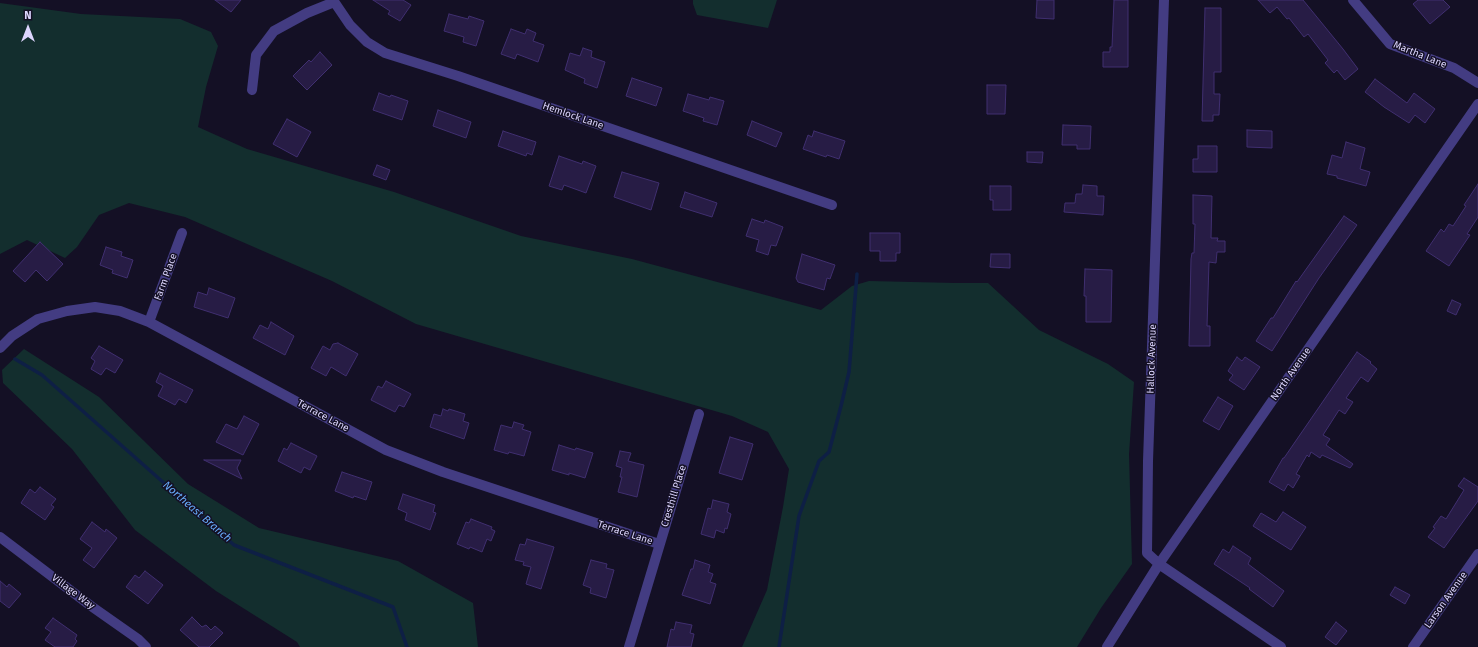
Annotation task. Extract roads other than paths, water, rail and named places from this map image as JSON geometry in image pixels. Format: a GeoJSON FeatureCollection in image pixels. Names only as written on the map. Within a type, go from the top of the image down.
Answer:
{"type":"FeatureCollection","features":[{"type":"Feature","properties":{"kind":"street","name":"Hallock Avenue"},"geometry":{"type":"LineString","coordinates":[[1164,0],[1149,445],[1147,553],[1159,564],[1281,647]]}},
{"type":"Feature","properties":{"kind":"street","name":"Martha Lane"},"geometry":{"type":"LineString","coordinates":[[1353,0],[1390,44],[1454,68],[1478,83]]}},
{"type":"Feature","properties":{"kind":"street"},"geometry":{"type":"LineString","coordinates":[[252,90],[256,55],[274,32],[307,13],[334,1]]}},
{"type":"Feature","properties":{"kind":"street","name":"Hemlock Lane"},"geometry":{"type":"LineString","coordinates":[[334,1],[354,30],[367,42],[384,53],[458,76],[832,205]]}},
{"type":"Feature","properties":{"kind":"street","name":"North Avenue"},"geometry":{"type":"LineString","coordinates":[[1107,647],[1159,564],[1478,104]]}},
{"type":"Feature","properties":{"kind":"street","name":"Farm Place"},"geometry":{"type":"LineString","coordinates":[[150,322],[182,233]]}},
{"type":"Feature","properties":{"kind":"street","name":"Terrace Lane"},"geometry":{"type":"LineString","coordinates":[[0,348],[12,336],[38,319],[67,311],[95,307],[120,311],[150,322],[386,450],[450,474],[660,544]]}},
{"type":"Feature","properties":{"kind":"street","name":"Cresthill Place"},"geometry":{"type":"LineString","coordinates":[[629,647],[699,414]]}},
{"type":"Feature","properties":{"kind":"street","name":"Village Way"},"geometry":{"type":"LineString","coordinates":[[0,537],[91,606],[138,639],[146,647]]}},
{"type":"Feature","properties":{"kind":"street","name":"Larson Avenue"},"geometry":{"type":"LineString","coordinates":[[1414,647],[1478,554]]}},
{"type":"Feature","properties":{"kind":"waterway"},"geometry":{"type":"LineString","coordinates":[[779,647],[799,516],[819,461],[829,452],[849,372],[857,274]]}},
{"type":"Feature","properties":{"kind":"waterway","name":"Northeast Branch"},"geometry":{"type":"LineString","coordinates":[[15,359],[42,375],[234,545],[393,607],[407,647]]}}]}
